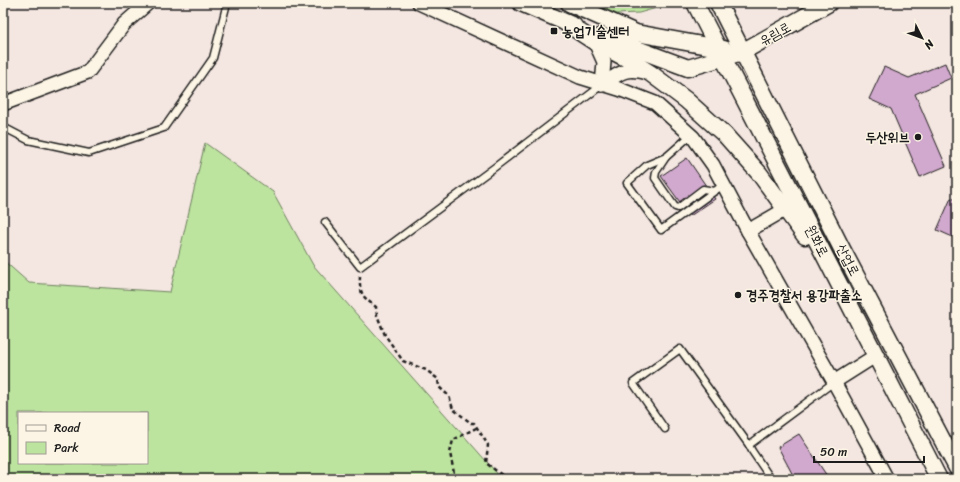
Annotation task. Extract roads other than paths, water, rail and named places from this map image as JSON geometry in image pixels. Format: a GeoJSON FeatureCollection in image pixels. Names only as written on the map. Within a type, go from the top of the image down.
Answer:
{"type":"FeatureCollection","features":[{"type":"Feature","properties":{"kind":"street"},"geometry":{"type":"LineString","coordinates":[[3,104],[88,72],[124,24],[148,3]]}},
{"type":"Feature","properties":{"kind":"street"},"geometry":{"type":"LineString","coordinates":[[419,3],[580,77],[619,89],[655,103],[691,135],[713,165],[719,188],[748,231],[887,479]]}},
{"type":"Feature","properties":{"kind":"street"},"geometry":{"type":"LineString","coordinates":[[521,3],[566,23],[688,68],[720,53]]}},
{"type":"Feature","properties":{"kind":"street"},"geometry":{"type":"LineString","coordinates":[[569,3],[636,33],[720,53],[742,52],[718,3]]}},
{"type":"Feature","properties":{"kind":"street","name":"원화로"},"geometry":{"type":"LineString","coordinates":[[695,3],[938,479]]}},
{"type":"Feature","properties":{"kind":"street","name":"유림로"},"geometry":{"type":"LineString","coordinates":[[742,52],[830,3]]}},
{"type":"Feature","properties":{"kind":"street"},"geometry":{"type":"LineString","coordinates":[[566,23],[650,74],[686,100],[725,135],[759,173],[786,209],[802,231],[847,302]]}},
{"type":"Feature","properties":{"kind":"street"},"geometry":{"type":"LineString","coordinates":[[595,42],[604,62],[602,85]]}},
{"type":"Feature","properties":{"kind":"street","name":"산업로"},"geometry":{"type":"LineString","coordinates":[[742,52],[957,468]]}},
{"type":"Feature","properties":{"kind":"street"},"geometry":{"type":"LineString","coordinates":[[602,85],[621,73],[634,70],[650,74]]}},
{"type":"Feature","properties":{"kind":"street"},"geometry":{"type":"LineString","coordinates":[[748,231],[786,209]]}},
{"type":"Feature","properties":{"kind":"street"},"geometry":{"type":"LineString","coordinates":[[834,382],[875,356]]}},
{"type":"Feature","properties":{"kind":"lane"},"geometry":{"type":"LineString","coordinates":[[3,127],[28,140],[89,153],[164,128],[213,58],[227,3]]}},
{"type":"Feature","properties":{"kind":"lane"},"geometry":{"type":"LineString","coordinates":[[325,222],[360,267],[496,167],[602,85]]}},
{"type":"Feature","properties":{"kind":"lane"},"geometry":{"type":"LineString","coordinates":[[691,135],[666,157],[656,172],[655,178],[675,208],[678,208],[703,189],[719,188]]}},
{"type":"Feature","properties":{"kind":"lane"},"geometry":{"type":"LineString","coordinates":[[666,157],[647,165],[627,183],[661,230],[719,188]]}},
{"type":"Feature","properties":{"kind":"lane"},"geometry":{"type":"LineString","coordinates":[[666,429],[632,383],[680,349],[749,445],[771,479]]}},
{"type":"Feature","properties":{"kind":"lane"},"geometry":{"type":"LineString","coordinates":[[749,445],[834,382]]}},
{"type":"Feature","properties":{"kind":"place","name":"농업기술센터"},"geometry":{"type":"Point","coordinates":[554,31]}},
{"type":"Feature","properties":{"kind":"place","name":"두산위브"},"geometry":{"type":"Point","coordinates":[918,137]}},
{"type":"Feature","properties":{"kind":"place","name":"경주경찰서 용강파출소"},"geometry":{"type":"Point","coordinates":[738,295]}}]}
